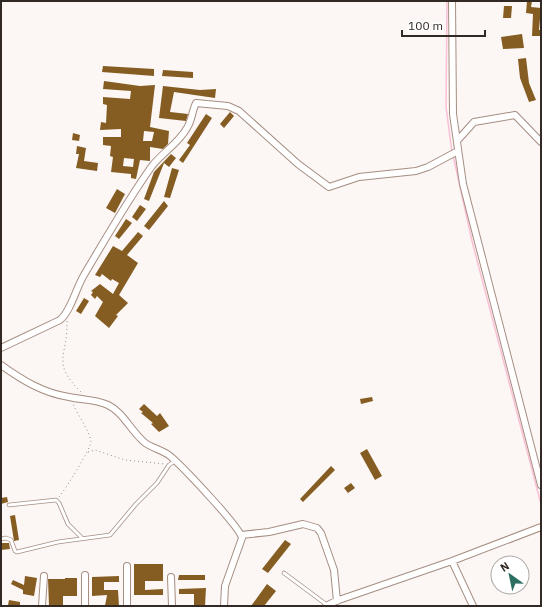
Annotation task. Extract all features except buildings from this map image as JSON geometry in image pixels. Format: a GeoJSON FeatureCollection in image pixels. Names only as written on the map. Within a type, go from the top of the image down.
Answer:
{"type":"FeatureCollection","features":[{"type":"Feature","properties":{"kind":"street"},"geometry":{"type":"LineString","coordinates":[[452,1],[453,114],[458,151],[469,206],[541,485]]}},
{"type":"Feature","properties":{"kind":"street"},"geometry":{"type":"LineString","coordinates":[[1,348],[60,320],[66,314],[84,276],[132,194],[153,165],[172,147],[186,130],[191,122],[196,102],[228,106],[239,112],[298,164],[329,187],[359,177],[416,171],[428,168],[458,151]]}},
{"type":"Feature","properties":{"kind":"street"},"geometry":{"type":"LineString","coordinates":[[457,141],[474,122],[515,115],[541,142]]}},
{"type":"Feature","properties":{"kind":"street"},"geometry":{"type":"LineString","coordinates":[[1,365],[27,383],[68,397],[88,399],[114,409],[144,442],[168,455],[172,463],[216,503],[241,535],[240,549],[225,586],[224,606]]}},
{"type":"Feature","properties":{"kind":"street"},"geometry":{"type":"LineString","coordinates":[[241,535],[269,532],[304,524],[317,528],[321,533],[334,570],[337,601]]}},
{"type":"Feature","properties":{"kind":"street"},"geometry":{"type":"LineString","coordinates":[[326,606],[452,561],[541,527]]}},
{"type":"Feature","properties":{"kind":"street"},"geometry":{"type":"LineString","coordinates":[[452,561],[473,606]]}},
{"type":"Feature","properties":{"kind":"street"},"geometry":{"type":"LineString","coordinates":[[127,566],[127,606]]}},
{"type":"Feature","properties":{"kind":"street"},"geometry":{"type":"LineString","coordinates":[[85,575],[85,606]]}},
{"type":"Feature","properties":{"kind":"street"},"geometry":{"type":"LineString","coordinates":[[42,606],[44,576]]}},
{"type":"Feature","properties":{"kind":"street"},"geometry":{"type":"LineString","coordinates":[[171,577],[172,606]]}},
{"type":"Feature","properties":{"kind":"lane"},"geometry":{"type":"LineString","coordinates":[[1,539],[6,538],[11,540],[15,551],[17,552],[82,538],[106,536],[114,531],[136,504],[157,483],[172,463]]}},
{"type":"Feature","properties":{"kind":"lane"},"geometry":{"type":"LineString","coordinates":[[9,505],[56,500],[59,503],[68,524],[82,538]]}},
{"type":"Feature","properties":{"kind":"lane"},"geometry":{"type":"LineString","coordinates":[[284,572],[326,606]]}},
{"type":"Feature","properties":{"kind":"path"},"geometry":{"type":"LineString","coordinates":[[66,314],[67,327],[63,355],[64,371],[70,382],[88,399]]}},
{"type":"Feature","properties":{"kind":"path"},"geometry":{"type":"LineString","coordinates":[[56,500],[88,452],[91,444],[90,436],[68,397]]}},
{"type":"Feature","properties":{"kind":"path"},"geometry":{"type":"LineString","coordinates":[[88,452],[95,450],[125,460],[172,463]]}},
{"type":"Feature","properties":{"kind":"waterway"},"geometry":{"type":"LineString","coordinates":[[447,1],[446,107],[452,152]]}},
{"type":"Feature","properties":{"kind":"waterway"},"geometry":{"type":"LineString","coordinates":[[453,155],[472,241],[541,504]]}}]}
